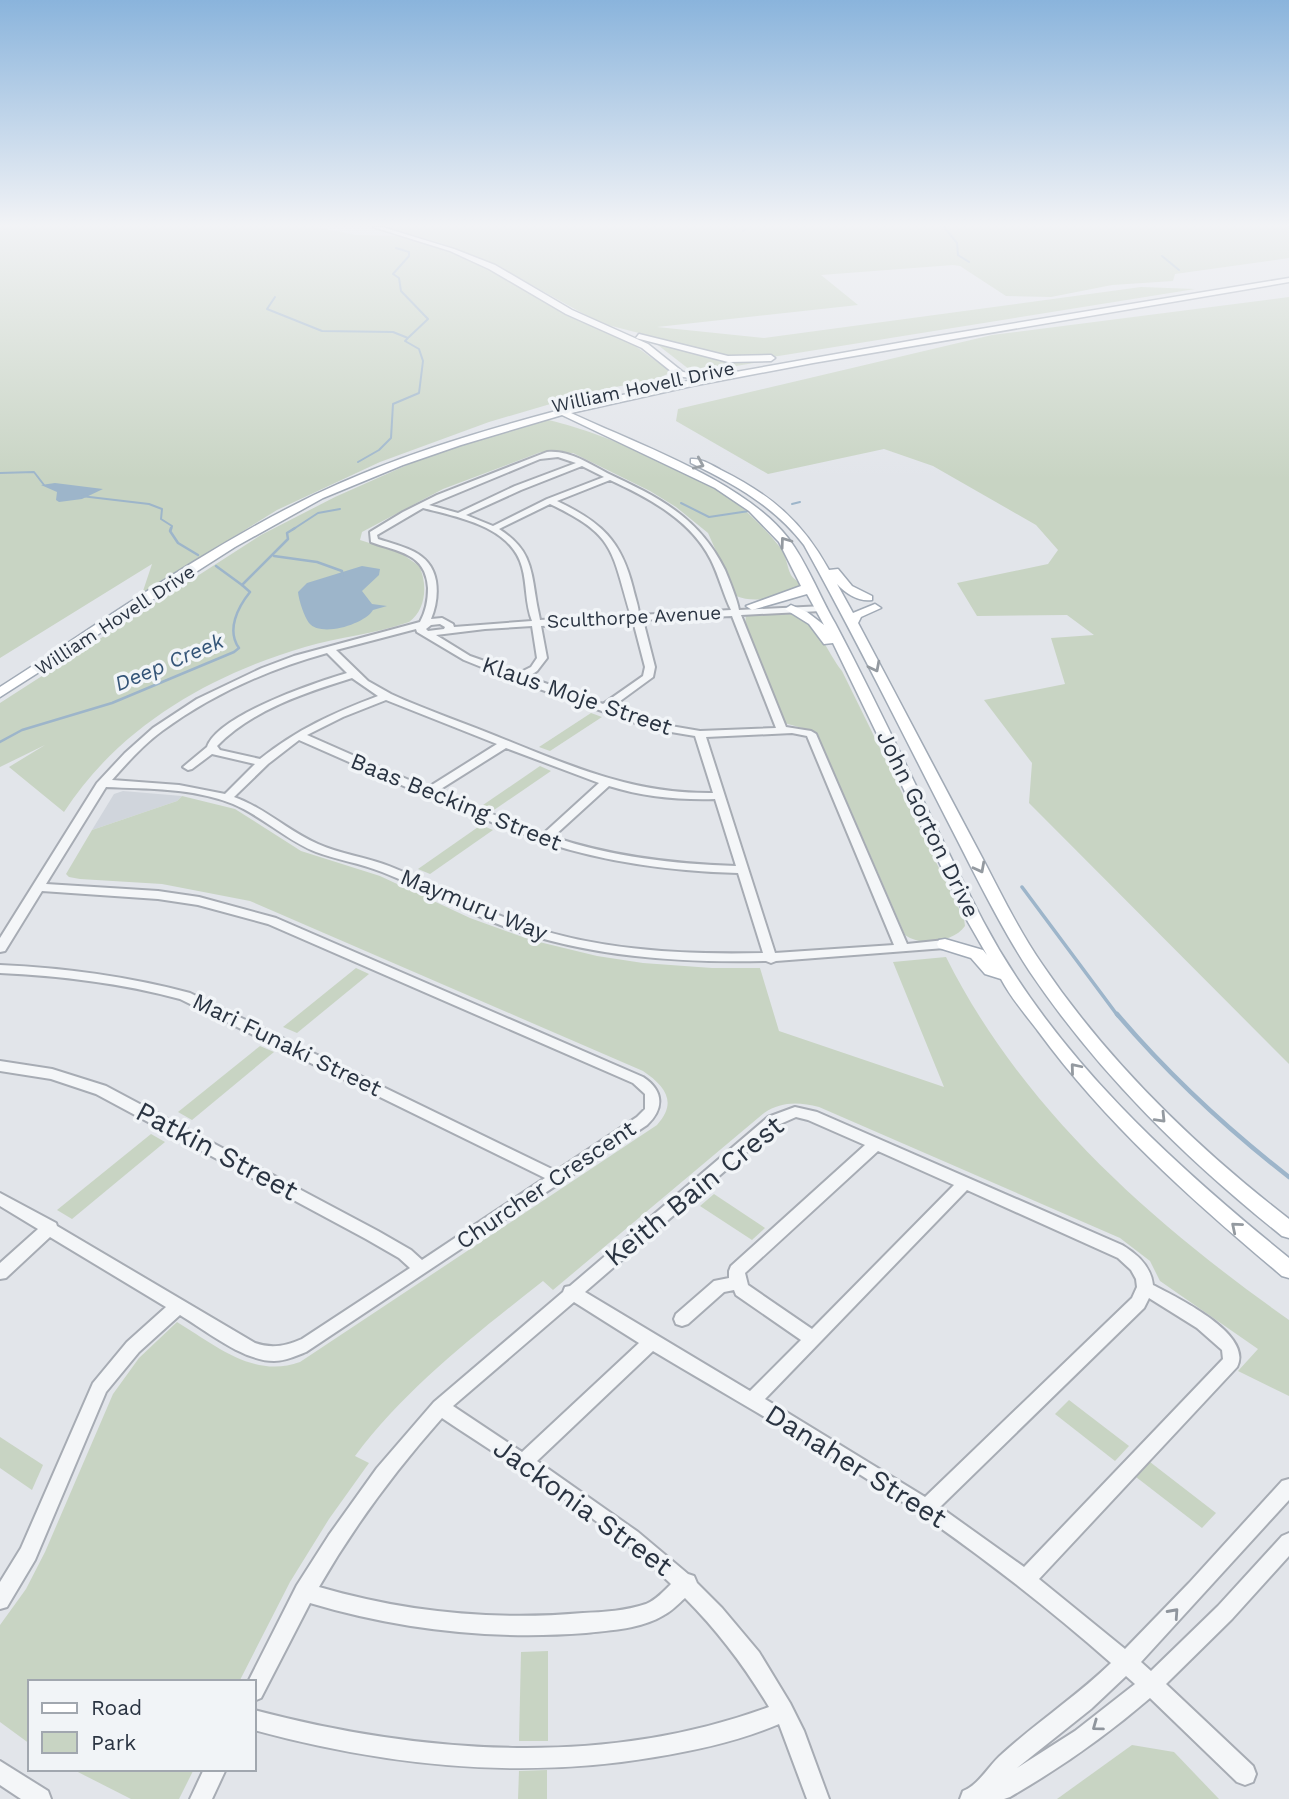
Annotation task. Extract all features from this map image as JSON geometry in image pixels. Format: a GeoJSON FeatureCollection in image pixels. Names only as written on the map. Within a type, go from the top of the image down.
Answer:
{"type":"FeatureCollection","features":[{"type":"Feature","properties":{"kind":"main road"},"geometry":{"type":"LineString","coordinates":[[567,311],[645,346],[688,378]]}},
{"type":"Feature","properties":{"kind":"main road","name":"William Hovell Drive"},"geometry":{"type":"LineString","coordinates":[[341,487],[438,448],[611,391],[1072,311]]}},
{"type":"Feature","properties":{"kind":"main road","name":"William Hovell Drive"},"geometry":{"type":"LineString","coordinates":[[0,693],[226,549],[315,499],[423,447],[538,409],[565,407],[688,378],[822,358],[1093,311]]}},
{"type":"Feature","properties":{"kind":"main road"},"geometry":{"type":"LineString","coordinates":[[596,324],[718,357],[751,360],[963,328]]}},
{"type":"Feature","properties":{"kind":"main road"},"geometry":{"type":"LineString","coordinates":[[627,333],[665,351],[688,378]]}},
{"type":"Feature","properties":{"kind":"main road"},"geometry":{"type":"LineString","coordinates":[[664,378],[676,371]]}},
{"type":"Feature","properties":{"kind":"main road"},"geometry":{"type":"LineString","coordinates":[[611,391],[632,390]]}},
{"type":"Feature","properties":{"kind":"main road"},"geometry":{"type":"LineString","coordinates":[[531,419],[592,422],[588,412],[596,405],[632,390]]}},
{"type":"Feature","properties":{"kind":"main road","name":"John Gorton Drive"},"geometry":{"type":"LineString","coordinates":[[565,407],[734,495],[769,523],[784,540],[852,667],[976,922],[1009,979],[1072,1065],[1135,1133],[1201,1197],[1289,1270]]}},
{"type":"Feature","properties":{"kind":"main road","name":"John Gorton Drive"},"geometry":{"type":"LineString","coordinates":[[592,422],[747,488],[781,513],[809,544],[1009,924],[1068,1014],[1113,1069],[1171,1128],[1219,1173],[1289,1230]]}},
{"type":"Feature","properties":{"kind":"main road"},"geometry":{"type":"LineString","coordinates":[[809,544],[825,555],[840,582],[873,602]]}},
{"type":"Feature","properties":{"kind":"main road"},"geometry":{"type":"LineString","coordinates":[[752,606],[803,592],[807,581]]}},
{"type":"Feature","properties":{"kind":"main road"},"geometry":{"type":"LineString","coordinates":[[819,605],[873,602]]}},
{"type":"Feature","properties":{"kind":"main road"},"geometry":{"type":"LineString","coordinates":[[852,623],[857,615],[873,602]]}},
{"type":"Feature","properties":{"kind":"main road"},"geometry":{"type":"LineString","coordinates":[[792,609],[821,628],[837,660],[852,667]]}},
{"type":"Feature","properties":{"kind":"main road"},"geometry":{"type":"LineString","coordinates":[[945,944],[968,935],[974,930],[976,922]]}},
{"type":"Feature","properties":{"kind":"main road"},"geometry":{"type":"LineString","coordinates":[[945,944],[977,954],[991,970],[1009,979]]}},
{"type":"Feature","properties":{"kind":"street"},"geometry":{"type":"LineString","coordinates":[[0,948],[6,929],[38,887],[103,783],[135,748],[195,705],[265,670],[329,649],[425,629],[432,610],[431,571],[428,565],[419,557],[378,542],[372,536],[424,506],[486,477],[546,455],[564,455],[582,463],[657,499],[690,523],[712,551],[782,730]]}},
{"type":"Feature","properties":{"kind":"street"},"geometry":{"type":"LineString","coordinates":[[458,516],[518,488],[582,463]]}},
{"type":"Feature","properties":{"kind":"street"},"geometry":{"type":"LineString","coordinates":[[492,529],[550,501],[611,477]]}},
{"type":"Feature","properties":{"kind":"street"},"geometry":{"type":"LineString","coordinates":[[550,501],[583,518],[612,545],[621,563],[650,667],[648,677],[603,709]]}},
{"type":"Feature","properties":{"kind":"street"},"geometry":{"type":"LineString","coordinates":[[424,506],[492,529],[514,544],[524,558],[542,659],[540,664],[518,678]]}},
{"type":"Feature","properties":{"kind":"street","name":"Sculthorpe Avenue"},"geometry":{"type":"LineString","coordinates":[[735,609],[752,606],[819,605]]}},
{"type":"Feature","properties":{"kind":"street","name":"Sculthorpe Avenue"},"geometry":{"type":"LineString","coordinates":[[425,629],[735,609],[792,609],[819,605]]}},
{"type":"Feature","properties":{"kind":"street"},"geometry":{"type":"LineString","coordinates":[[432,610],[447,627],[448,648]]}},
{"type":"Feature","properties":{"kind":"street","name":"Klaus Moje Street"},"geometry":{"type":"LineString","coordinates":[[425,629],[448,648],[518,678],[657,727],[699,734],[801,730],[813,736],[902,948]]}},
{"type":"Feature","properties":{"kind":"street"},"geometry":{"type":"LineString","coordinates":[[329,649],[353,674],[387,696],[607,782],[669,795],[719,796]]}},
{"type":"Feature","properties":{"kind":"street"},"geometry":{"type":"LineString","coordinates":[[188,767],[211,749],[219,738],[267,708],[305,690],[353,674]]}},
{"type":"Feature","properties":{"kind":"street"},"geometry":{"type":"LineString","coordinates":[[227,798],[260,762],[297,735],[333,716],[387,696]]}},
{"type":"Feature","properties":{"kind":"street"},"geometry":{"type":"LineString","coordinates":[[699,734],[771,959]]}},
{"type":"Feature","properties":{"kind":"street","name":"Baas Becking Street"},"geometry":{"type":"LineString","coordinates":[[297,735],[542,840],[644,864],[743,870]]}},
{"type":"Feature","properties":{"kind":"street"},"geometry":{"type":"LineString","coordinates":[[429,792],[506,743]]}},
{"type":"Feature","properties":{"kind":"street"},"geometry":{"type":"LineString","coordinates":[[211,749],[260,762]]}},
{"type":"Feature","properties":{"kind":"street"},"geometry":{"type":"LineString","coordinates":[[542,840],[607,782]]}},
{"type":"Feature","properties":{"kind":"street","name":"Maymuru Way"},"geometry":{"type":"LineString","coordinates":[[103,783],[187,790],[227,798],[258,811],[291,835],[314,847],[390,871],[479,912],[522,928],[581,944],[688,958],[771,959],[945,944]]}},
{"type":"Feature","properties":{"kind":"street","name":"Churcher Crescent"},"geometry":{"type":"LineString","coordinates":[[0,1199],[259,1353],[285,1353],[307,1344],[650,1116],[655,1098],[651,1090],[638,1080],[272,921],[237,910],[172,897],[38,887]]}},
{"type":"Feature","properties":{"kind":"street","name":"Mari Funaki Street"},"geometry":{"type":"LineString","coordinates":[[0,969],[100,976],[185,996],[556,1178]]}},
{"type":"Feature","properties":{"kind":"street","name":"Patkin Street"},"geometry":{"type":"LineString","coordinates":[[0,1066],[60,1076],[101,1090],[383,1241],[405,1254],[421,1268]]}},
{"type":"Feature","properties":{"kind":"street","name":"Keith Bain Crest"},"geometry":{"type":"LineString","coordinates":[[256,1687],[304,1592],[354,1512],[394,1459],[440,1407],[570,1292],[780,1116],[804,1113],[1123,1252],[1142,1272],[1146,1289]]}},
{"type":"Feature","properties":{"kind":"street"},"geometry":{"type":"LineString","coordinates":[[813,1339],[751,1297],[736,1277],[742,1265],[876,1144]]}},
{"type":"Feature","properties":{"kind":"street"},"geometry":{"type":"LineString","coordinates":[[752,1401],[965,1183]]}},
{"type":"Feature","properties":{"kind":"street"},"geometry":{"type":"LineString","coordinates":[[0,1273],[50,1227]]}},
{"type":"Feature","properties":{"kind":"street"},"geometry":{"type":"LineString","coordinates":[[682,1320],[720,1286],[738,1283]]}},
{"type":"Feature","properties":{"kind":"street"},"geometry":{"type":"LineString","coordinates":[[926,1507],[1138,1303],[1146,1289],[1168,1301],[1224,1341],[1232,1352],[1231,1362],[1026,1578]]}},
{"type":"Feature","properties":{"kind":"street","name":"Danaher Street"},"geometry":{"type":"LineString","coordinates":[[570,1292],[926,1507],[1026,1578],[1152,1685],[1245,1774]]}},
{"type":"Feature","properties":{"kind":"street"},"geometry":{"type":"LineString","coordinates":[[0,1600],[28,1554],[99,1388],[133,1347],[178,1306]]}},
{"type":"Feature","properties":{"kind":"street"},"geometry":{"type":"LineString","coordinates":[[523,1463],[652,1342]]}},
{"type":"Feature","properties":{"kind":"street","name":"Jackonia Street"},"geometry":{"type":"LineString","coordinates":[[440,1407],[647,1548],[687,1583],[738,1639],[784,1712],[818,1799]]}},
{"type":"Feature","properties":{"kind":"street"},"geometry":{"type":"LineString","coordinates":[[976,1797],[994,1774],[1086,1700],[1154,1635],[1289,1488]]}},
{"type":"Feature","properties":{"kind":"street"},"geometry":{"type":"LineString","coordinates":[[976,1797],[999,1791],[1074,1743],[1152,1685],[1189,1651],[1289,1542]]}},
{"type":"Feature","properties":{"kind":"street"},"geometry":{"type":"LineString","coordinates":[[304,1592],[399,1616],[512,1626],[582,1623],[635,1616],[658,1608],[687,1583]]}},
{"type":"Feature","properties":{"kind":"street"},"geometry":{"type":"LineString","coordinates":[[256,1721],[290,1731],[373,1748],[431,1755],[509,1759],[593,1755],[666,1745],[731,1731],[784,1712]]}},
{"type":"Feature","properties":{"kind":"street"},"geometry":{"type":"LineString","coordinates":[[201,1799],[214,1771]]}},
{"type":"Feature","properties":{"kind":"street"},"geometry":{"type":"LineString","coordinates":[[0,1772],[40,1799]]}},
{"type":"Feature","properties":{"kind":"shaded area"},"geometry":{"type":"Polygon","coordinates":[[[123,791],[182,796],[177,801],[92,830],[114,794],[123,791]]]}},
{"type":"Feature","properties":{"kind":"green space"},"geometry":{"type":"Polygon","coordinates":[[[0,311],[563,311],[627,340],[671,372],[660,378],[591,392],[489,422],[380,462],[277,510],[142,594],[152,564],[0,658],[0,311]]]}},
{"type":"Feature","properties":{"kind":"green space"},"geometry":{"type":"Polygon","coordinates":[[[578,311],[804,311],[657,327],[764,338],[964,311],[1059,311],[766,358],[736,358],[600,323],[578,311]]]}},
{"type":"Feature","properties":{"kind":"green space"},"geometry":{"type":"Polygon","coordinates":[[[1180,311],[1289,311],[1289,1064],[1029,803],[1032,763],[984,700],[1065,684],[1051,638],[1094,635],[1067,615],[977,616],[957,583],[1048,564],[1058,550],[1036,525],[933,466],[884,449],[768,474],[676,421],[678,409],[992,335],[1180,311]]]}},
{"type":"Feature","properties":{"kind":"green space"},"geometry":{"type":"Polygon","coordinates":[[[654,342],[728,360],[760,362],[694,373],[654,342]]]}},
{"type":"Feature","properties":{"kind":"green space"},"geometry":{"type":"Polygon","coordinates":[[[542,419],[612,440],[717,489],[745,510],[782,549],[791,575],[800,587],[768,598],[736,596],[708,533],[676,507],[573,453],[541,452],[443,489],[362,532],[360,540],[401,553],[419,566],[424,581],[424,596],[419,611],[409,622],[305,647],[269,659],[201,689],[169,708],[111,754],[64,812],[9,767],[45,745],[0,767],[0,703],[261,535],[335,497],[416,461],[542,419]]]}},
{"type":"Feature","properties":{"kind":"green space"},"geometry":{"type":"Polygon","coordinates":[[[793,612],[816,630],[842,671],[964,919],[965,926],[953,936],[928,942],[905,935],[818,735],[784,723],[745,626],[746,614],[793,612]]]}},
{"type":"Feature","properties":{"kind":"green space"},"geometry":{"type":"Polygon","coordinates":[[[591,713],[602,717],[550,751],[539,747],[591,713]]]}},
{"type":"Feature","properties":{"kind":"green space"},"geometry":{"type":"Polygon","coordinates":[[[540,766],[551,771],[494,810],[483,805],[540,766]]]}},
{"type":"Feature","properties":{"kind":"green space"},"geometry":{"type":"Polygon","coordinates":[[[182,796],[235,809],[301,851],[380,876],[470,918],[531,940],[597,956],[643,963],[760,968],[779,1031],[944,1087],[893,962],[946,957],[977,1012],[1012,1064],[1052,1113],[1095,1159],[1140,1203],[1188,1244],[1289,1320],[1289,1396],[1238,1371],[1258,1349],[1160,1281],[1150,1261],[1120,1238],[819,1107],[798,1104],[777,1106],[764,1113],[553,1290],[543,1281],[443,1363],[397,1407],[355,1456],[369,1463],[329,1519],[290,1582],[240,1680],[28,1680],[28,1743],[0,1722],[0,1625],[26,1589],[45,1552],[113,1394],[139,1358],[177,1322],[220,1349],[251,1363],[283,1366],[300,1362],[657,1125],[667,1109],[668,1102],[663,1089],[643,1071],[250,901],[162,884],[80,879],[66,874],[92,830],[177,801],[182,796]]]}},
{"type":"Feature","properties":{"kind":"green space"},"geometry":{"type":"Polygon","coordinates":[[[481,825],[493,830],[430,874],[418,869],[481,825]]]}},
{"type":"Feature","properties":{"kind":"green space"},"geometry":{"type":"Polygon","coordinates":[[[356,968],[369,974],[297,1033],[283,1027],[356,968]]]}},
{"type":"Feature","properties":{"kind":"green space"},"geometry":{"type":"Polygon","coordinates":[[[260,1046],[274,1052],[192,1120],[178,1112],[260,1046]]]}},
{"type":"Feature","properties":{"kind":"green space"},"geometry":{"type":"Polygon","coordinates":[[[151,1134],[165,1142],[72,1219],[57,1210],[151,1134]]]}},
{"type":"Feature","properties":{"kind":"green space"},"geometry":{"type":"Polygon","coordinates":[[[714,1194],[765,1228],[752,1240],[700,1206],[714,1194]]]}},
{"type":"Feature","properties":{"kind":"green space"},"geometry":{"type":"Polygon","coordinates":[[[1069,1400],[1129,1446],[1115,1461],[1055,1414],[1069,1400]]]}},
{"type":"Feature","properties":{"kind":"green space"},"geometry":{"type":"Polygon","coordinates":[[[0,1437],[43,1465],[32,1490],[0,1468],[0,1437]]]}},
{"type":"Feature","properties":{"kind":"green space"},"geometry":{"type":"Polygon","coordinates":[[[1150,1462],[1216,1513],[1202,1528],[1136,1477],[1150,1462]]]}},
{"type":"Feature","properties":{"kind":"green space"},"geometry":{"type":"Polygon","coordinates":[[[548,1651],[548,1741],[519,1741],[521,1652],[548,1651]]]}},
{"type":"Feature","properties":{"kind":"green space"},"geometry":{"type":"Polygon","coordinates":[[[1132,1745],[1174,1752],[1219,1799],[1057,1799],[1132,1745]]]}},
{"type":"Feature","properties":{"kind":"green space"},"geometry":{"type":"Polygon","coordinates":[[[547,1770],[547,1799],[518,1799],[519,1771],[547,1770]]]}},
{"type":"Feature","properties":{"kind":"green space"},"geometry":{"type":"Polygon","coordinates":[[[76,1771],[193,1771],[179,1799],[131,1799],[76,1771]]]}},
{"type":"Feature","properties":{"kind":"water"},"geometry":{"type":"Polygon","coordinates":[[[55,483],[103,489],[82,499],[59,502],[56,500],[57,492],[41,485],[55,483]]]}},
{"type":"Feature","properties":{"kind":"water"},"geometry":{"type":"Polygon","coordinates":[[[362,566],[380,569],[379,575],[362,591],[372,604],[387,606],[373,610],[361,620],[342,627],[323,629],[309,623],[298,592],[307,583],[362,566]]]}},
{"type":"Feature","properties":{"kind":"waterway","name":"Deep Creek"},"geometry":{"type":"LineString","coordinates":[[272,311],[322,331],[393,332],[408,338],[405,341],[419,349],[423,361],[419,393],[393,404],[391,438],[379,450],[358,462]]}},
{"type":"Feature","properties":{"kind":"waterway"},"geometry":{"type":"LineString","coordinates":[[409,337],[428,319],[420,311]]}},
{"type":"Feature","properties":{"kind":"waterway"},"geometry":{"type":"LineString","coordinates":[[0,473],[34,472],[44,485]]}},
{"type":"Feature","properties":{"kind":"waterway"},"geometry":{"type":"LineString","coordinates":[[81,496],[149,504],[162,509],[161,519],[172,526],[171,530]]}},
{"type":"Feature","properties":{"kind":"waterway"},"geometry":{"type":"LineString","coordinates":[[792,504],[800,502]]}},
{"type":"Feature","properties":{"kind":"waterway"},"geometry":{"type":"LineString","coordinates":[[681,503],[709,517],[749,511]]}},
{"type":"Feature","properties":{"kind":"waterway","name":"Deep Creek"},"geometry":{"type":"LineString","coordinates":[[292,530],[318,513],[340,509]]}},
{"type":"Feature","properties":{"kind":"waterway"},"geometry":{"type":"LineString","coordinates":[[171,528],[170,531],[178,543],[198,555]]}},
{"type":"Feature","properties":{"kind":"waterway","name":"Deep Creek"},"geometry":{"type":"LineString","coordinates":[[242,585],[288,539],[287,533],[295,528]]}},
{"type":"Feature","properties":{"kind":"waterway"},"geometry":{"type":"LineString","coordinates":[[274,556],[317,562],[342,571],[342,577]]}},
{"type":"Feature","properties":{"kind":"waterway"},"geometry":{"type":"LineString","coordinates":[[216,566],[242,585]]}},
{"type":"Feature","properties":{"kind":"waterway","name":"Deep Creek"},"geometry":{"type":"LineString","coordinates":[[0,742],[22,730],[112,703],[234,652],[239,648],[234,634],[235,619],[250,592],[242,585]]}},
{"type":"Feature","properties":{"kind":"waterway"},"geometry":{"type":"LineString","coordinates":[[1022,887],[1118,1016]]}},
{"type":"Feature","properties":{"kind":"waterway"},"geometry":{"type":"LineString","coordinates":[[1117,1014],[1199,1100],[1289,1177]]}}]}
